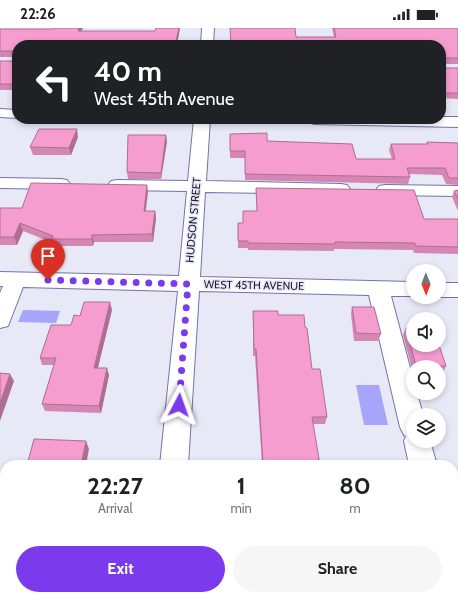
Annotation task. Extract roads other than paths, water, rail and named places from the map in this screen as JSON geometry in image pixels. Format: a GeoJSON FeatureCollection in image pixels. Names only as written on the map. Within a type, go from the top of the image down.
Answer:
{"type":"FeatureCollection","features":[{"type":"Feature","properties":{"kind":"street"},"geometry":{"type":"LineString","coordinates":[[207,40],[208,28]]}},
{"type":"Feature","properties":{"kind":"street"},"geometry":{"type":"LineString","coordinates":[[428,28],[458,28]]}},
{"type":"Feature","properties":{"kind":"street"},"geometry":{"type":"LineString","coordinates":[[0,113],[12,114]]}},
{"type":"Feature","properties":{"kind":"street"},"geometry":{"type":"LineString","coordinates":[[446,122],[458,122]]}},
{"type":"Feature","properties":{"kind":"street","name":"HUDSON STREET"},"geometry":{"type":"LineString","coordinates":[[174,460],[202,124]]}},
{"type":"Feature","properties":{"kind":"street"},"geometry":{"type":"LineString","coordinates":[[0,183],[78,184]]}},
{"type":"Feature","properties":{"kind":"street"},"geometry":{"type":"LineString","coordinates":[[102,185],[458,191]]}},
{"type":"Feature","properties":{"kind":"street"},"geometry":{"type":"LineString","coordinates":[[0,320],[8,279]]}},
{"type":"Feature","properties":{"kind":"street","name":"WEST 45TH AVENUE"},"geometry":{"type":"LineString","coordinates":[[8,279],[406,289]]}},
{"type":"Feature","properties":{"kind":"street"},"geometry":{"type":"LineString","coordinates":[[378,288],[408,408]]}},
{"type":"Feature","properties":{"kind":"street"},"geometry":{"type":"LineString","coordinates":[[446,290],[458,290]]}},
{"type":"Feature","properties":{"kind":"street"},"geometry":{"type":"LineString","coordinates":[[419,448],[422,460]]}}]}
